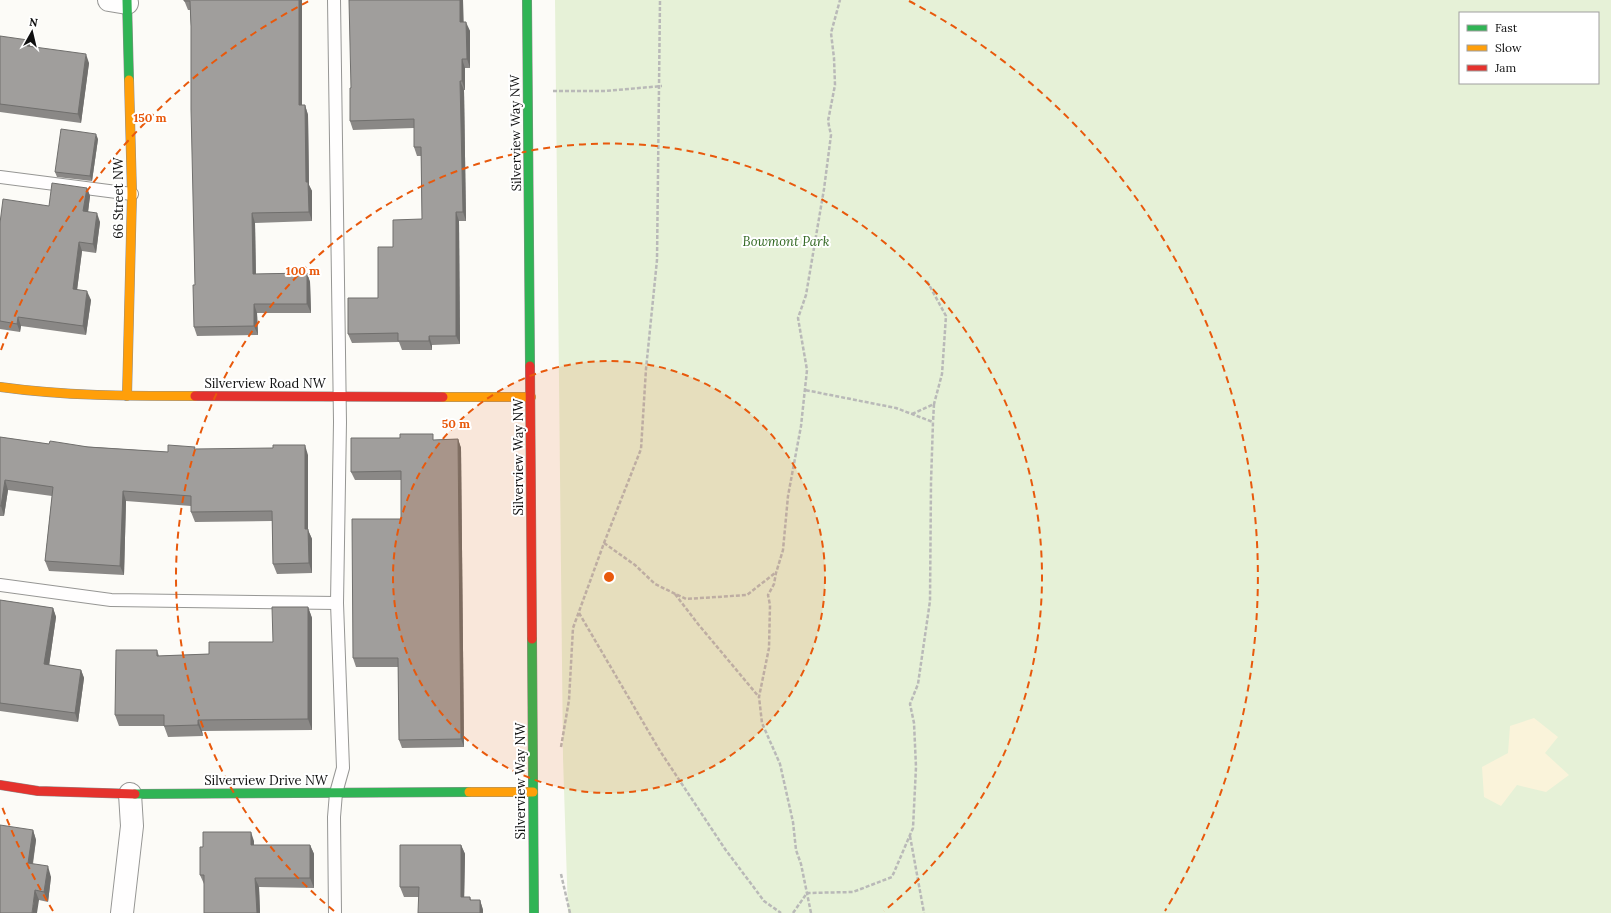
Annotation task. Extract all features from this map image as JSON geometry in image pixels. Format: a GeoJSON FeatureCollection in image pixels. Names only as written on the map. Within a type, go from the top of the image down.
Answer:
{"type":"FeatureCollection","features":[{"type":"Feature","properties":{"kind":"street","name":"Silverview Way NW"},"geometry":{"type":"LineString","coordinates":[[527,0],[534,913]]}},
{"type":"Feature","properties":{"kind":"street","name":"66 Street NW"},"geometry":{"type":"LineString","coordinates":[[121,1],[132,194],[127,396]]}},
{"type":"Feature","properties":{"kind":"street","name":"Silverview Road NW"},"geometry":{"type":"LineString","coordinates":[[0,387],[29,391],[127,396],[531,397]]}},
{"type":"Feature","properties":{"kind":"street","name":"Silverview Drive NW"},"geometry":{"type":"LineString","coordinates":[[0,785],[38,790],[130,794],[534,792]]}},
{"type":"Feature","properties":{"kind":"street"},"geometry":{"type":"LineString","coordinates":[[122,913],[132,826],[130,794]]}},
{"type":"Feature","properties":{"kind":"lane"},"geometry":{"type":"LineString","coordinates":[[334,0],[340,422],[337,604],[343,768],[336,792],[334,817],[335,913]]}},
{"type":"Feature","properties":{"kind":"lane"},"geometry":{"type":"LineString","coordinates":[[0,177],[132,194]]}},
{"type":"Feature","properties":{"kind":"lane"},"geometry":{"type":"LineString","coordinates":[[0,584],[112,600],[337,604]]}},
{"type":"Feature","properties":{"kind":"path"},"geometry":{"type":"LineString","coordinates":[[561,755],[569,700],[573,628],[604,543],[641,449],[646,369],[657,260],[661,86],[660,0]]}},
{"type":"Feature","properties":{"kind":"path"},"geometry":{"type":"LineString","coordinates":[[811,913],[801,864],[796,850],[793,822],[780,764],[762,723],[759,697],[769,648],[770,605],[768,596],[774,584],[783,550],[788,496],[801,426],[807,370],[798,318],[806,295],[824,189],[831,134],[828,122],[835,85],[831,33],[840,0]]}},
{"type":"Feature","properties":{"kind":"path"},"geometry":{"type":"LineString","coordinates":[[546,91],[605,91],[661,86]]}},
{"type":"Feature","properties":{"kind":"path"},"geometry":{"type":"LineString","coordinates":[[807,893],[853,892],[892,877],[913,828],[916,766],[914,723],[910,704],[918,684],[930,601],[931,482],[934,404],[942,374],[946,316],[927,281]]}},
{"type":"Feature","properties":{"kind":"path"},"geometry":{"type":"LineString","coordinates":[[805,390],[896,408],[933,422]]}},
{"type":"Feature","properties":{"kind":"path"},"geometry":{"type":"LineString","coordinates":[[912,414],[934,404]]}},
{"type":"Feature","properties":{"kind":"path"},"geometry":{"type":"LineString","coordinates":[[604,543],[635,565],[655,584],[686,599],[747,595],[776,573]]}},
{"type":"Feature","properties":{"kind":"path"},"geometry":{"type":"LineString","coordinates":[[675,594],[759,697]]}},
{"type":"Feature","properties":{"kind":"path"},"geometry":{"type":"LineString","coordinates":[[579,613],[660,751],[725,849],[764,901],[781,913]]}},
{"type":"Feature","properties":{"kind":"path"},"geometry":{"type":"LineString","coordinates":[[910,836],[924,913]]}},
{"type":"Feature","properties":{"kind":"path"},"geometry":{"type":"LineString","coordinates":[[561,872],[570,913]]}},
{"type":"Feature","properties":{"kind":"path"},"geometry":{"type":"LineString","coordinates":[[793,913],[807,893]]}},
{"type":"Feature","properties":{"kind":"green space","name":"Bowmont Park"},"geometry":{"type":"Polygon","coordinates":[[[555,0],[1611,0],[1611,913],[568,913],[563,758],[555,0]]]}},
{"type":"Feature","properties":{"kind":"sand"},"geometry":{"type":"Polygon","coordinates":[[[1534,718],[1558,737],[1545,753],[1569,775],[1546,792],[1517,785],[1501,806],[1484,797],[1482,767],[1508,753],[1510,726],[1534,718]]]}},
{"type":"Feature","properties":{"kind":"building"},"geometry":{"type":"Polygon","coordinates":[[[184,0],[299,0],[299,105],[305,105],[306,182],[308,182],[309,212],[252,213],[253,274],[307,273],[307,304],[254,304],[254,326],[194,327],[193,285],[195,285],[191,109],[191,26],[190,1],[184,0]]]}},
{"type":"Feature","properties":{"kind":"building"},"geometry":{"type":"Polygon","coordinates":[[[349,0],[460,0],[460,22],[466,22],[467,59],[462,59],[462,81],[460,81],[463,212],[456,212],[456,336],[429,336],[429,341],[398,341],[398,333],[348,334],[348,298],[378,298],[378,247],[393,247],[393,220],[422,219],[421,147],[414,147],[414,119],[350,121],[351,88],[349,0]]]}},
{"type":"Feature","properties":{"kind":"building"},"geometry":{"type":"Polygon","coordinates":[[[0,36],[28,40],[27,46],[86,54],[78,114],[0,104],[0,36]]]}},
{"type":"Feature","properties":{"kind":"building"},"geometry":{"type":"Polygon","coordinates":[[[61,129],[96,134],[90,176],[55,172],[61,129]]]}},
{"type":"Feature","properties":{"kind":"building"},"geometry":{"type":"Polygon","coordinates":[[[52,183],[87,188],[83,211],[97,213],[93,244],[79,242],[73,289],[87,291],[83,326],[18,317],[17,324],[0,321],[0,223],[3,199],[49,206],[52,183]]]}},
{"type":"Feature","properties":{"kind":"building"},"geometry":{"type":"Polygon","coordinates":[[[400,434],[433,434],[433,440],[458,439],[461,739],[399,740],[398,658],[353,658],[352,519],[401,519],[401,471],[351,472],[351,438],[400,438],[400,434]]]}},
{"type":"Feature","properties":{"kind":"building"},"geometry":{"type":"Polygon","coordinates":[[[0,437],[49,444],[50,441],[88,447],[168,452],[168,445],[195,447],[194,449],[273,448],[273,445],[305,445],[305,529],[308,529],[309,563],[273,564],[272,511],[191,512],[191,496],[123,491],[120,566],[45,561],[53,487],[5,480],[0,506],[0,437]]]}},
{"type":"Feature","properties":{"kind":"building"},"geometry":{"type":"Polygon","coordinates":[[[0,600],[53,608],[44,664],[81,670],[75,713],[0,703],[0,600]]]}},
{"type":"Feature","properties":{"kind":"building"},"geometry":{"type":"Polygon","coordinates":[[[272,607],[308,607],[308,719],[198,720],[198,725],[164,726],[164,715],[115,715],[116,650],[157,650],[157,656],[209,654],[209,642],[273,642],[272,607]]]}},
{"type":"Feature","properties":{"kind":"building"},"geometry":{"type":"Polygon","coordinates":[[[0,825],[33,830],[28,863],[48,866],[44,892],[35,890],[32,913],[0,913],[0,825]]]}},
{"type":"Feature","properties":{"kind":"building"},"geometry":{"type":"Polygon","coordinates":[[[203,832],[251,832],[251,845],[310,845],[310,878],[255,878],[257,913],[204,913],[204,875],[200,875],[200,847],[203,847],[203,832]]]}},
{"type":"Feature","properties":{"kind":"building"},"geometry":{"type":"Polygon","coordinates":[[[400,845],[461,845],[461,897],[470,897],[470,900],[480,900],[480,913],[418,913],[419,887],[400,887],[400,845]]]}},
{"type":"Feature","properties":{"kind":"traffic: fast"},"geometry":{"type":"LineString","coordinates":[[127,0],[129,80]]}},
{"type":"Feature","properties":{"kind":"traffic: fast"},"geometry":{"type":"LineString","coordinates":[[527,0],[530,366]]}},
{"type":"Feature","properties":{"kind":"traffic: fast"},"geometry":{"type":"LineString","coordinates":[[532,639],[534,913]]}},
{"type":"Feature","properties":{"kind":"traffic: fast"},"geometry":{"type":"LineString","coordinates":[[135,794],[469,792]]}},
{"type":"Feature","properties":{"kind":"traffic: slow"},"geometry":{"type":"LineString","coordinates":[[127,396],[132,194],[129,80]]}},
{"type":"Feature","properties":{"kind":"traffic: slow"},"geometry":{"type":"LineString","coordinates":[[0,387],[73,394],[195,396]]}},
{"type":"Feature","properties":{"kind":"traffic: slow"},"geometry":{"type":"LineString","coordinates":[[443,397],[531,397]]}},
{"type":"Feature","properties":{"kind":"traffic: slow"},"geometry":{"type":"LineString","coordinates":[[469,792],[533,792]]}},
{"type":"Feature","properties":{"kind":"traffic: jam"},"geometry":{"type":"LineString","coordinates":[[530,366],[532,639]]}},
{"type":"Feature","properties":{"kind":"traffic: jam"},"geometry":{"type":"LineString","coordinates":[[195,396],[443,397]]}},
{"type":"Feature","properties":{"kind":"traffic: jam"},"geometry":{"type":"LineString","coordinates":[[0,785],[38,791],[135,794]]}}]}
